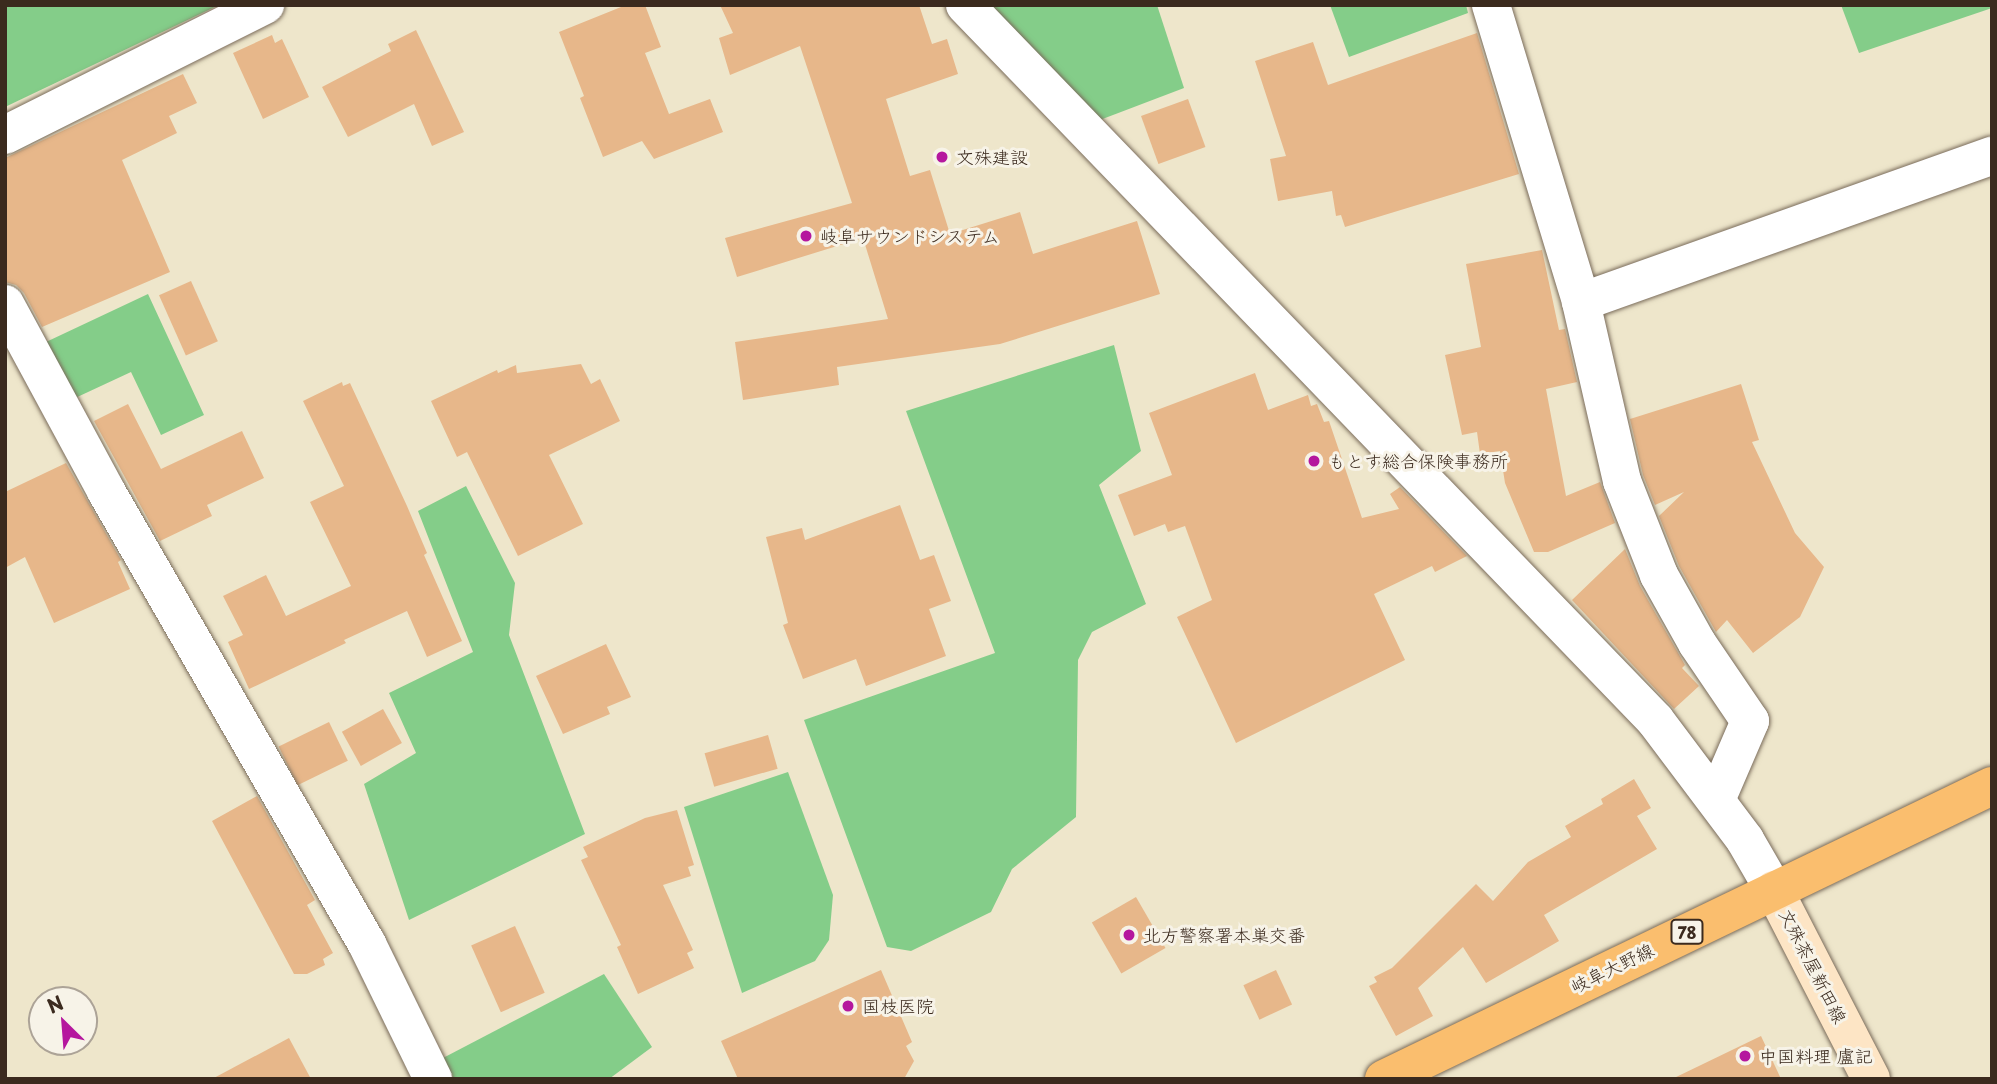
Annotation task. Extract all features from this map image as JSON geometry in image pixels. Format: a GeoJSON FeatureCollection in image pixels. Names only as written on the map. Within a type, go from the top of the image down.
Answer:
{"type":"FeatureCollection","features":[{"type":"Feature","properties":{"kind":"main road","name":"岐阜大野線"},"geometry":{"type":"LineString","coordinates":[[1384,1079],[1992,786]]}},
{"type":"Feature","properties":{"kind":"main road","name":"文殊茶屋新田線"},"geometry":{"type":"LineString","coordinates":[[1774,890],[1871,1079]]}},
{"type":"Feature","properties":{"kind":"street"},"geometry":{"type":"LineString","coordinates":[[5,135],[265,5]]}},
{"type":"Feature","properties":{"kind":"street"},"geometry":{"type":"LineString","coordinates":[[965,5],[1655,720],[1745,840],[1774,890]]}},
{"type":"Feature","properties":{"kind":"street"},"geometry":{"type":"LineString","coordinates":[[1491,5],[1581,302],[1622,481],[1659,575],[1697,643],[1750,721],[1716,800]]}},
{"type":"Feature","properties":{"kind":"street"},"geometry":{"type":"LineString","coordinates":[[1581,302],[1992,156]]}},
{"type":"Feature","properties":{"kind":"street"},"geometry":{"type":"LineString","coordinates":[[5,304],[106,491],[367,944],[433,1079]]}},
{"type":"Feature","properties":{"kind":"green space"},"geometry":{"type":"Polygon","coordinates":[[[5,5],[219,5],[5,107],[5,5]]]}},
{"type":"Feature","properties":{"kind":"green space"},"geometry":{"type":"Polygon","coordinates":[[[981,5],[1157,5],[1184,88],[1092,123],[981,5]]]}},
{"type":"Feature","properties":{"kind":"green space"},"geometry":{"type":"Polygon","coordinates":[[[1330,5],[1466,5],[1468,13],[1349,57],[1330,5]]]}},
{"type":"Feature","properties":{"kind":"green space"},"geometry":{"type":"Polygon","coordinates":[[[1841,5],[1992,5],[1992,8],[1859,53],[1841,5]]]}},
{"type":"Feature","properties":{"kind":"green space"},"geometry":{"type":"Polygon","coordinates":[[[148,294],[204,415],[161,435],[131,372],[73,399],[46,342],[148,294]]]}},
{"type":"Feature","properties":{"kind":"green space"},"geometry":{"type":"Polygon","coordinates":[[[1114,345],[1141,451],[1099,485],[1146,604],[1092,632],[1078,660],[1076,817],[1012,869],[991,912],[911,951],[887,947],[804,720],[995,653],[906,411],[1114,345]]]}},
{"type":"Feature","properties":{"kind":"green space"},"geometry":{"type":"Polygon","coordinates":[[[466,486],[515,583],[509,635],[585,834],[409,920],[364,784],[416,753],[389,693],[473,652],[418,511],[466,486]]]}},
{"type":"Feature","properties":{"kind":"green space"},"geometry":{"type":"Polygon","coordinates":[[[788,772],[833,895],[829,940],[815,961],[742,993],[684,807],[788,772]]]}},
{"type":"Feature","properties":{"kind":"green space"},"geometry":{"type":"Polygon","coordinates":[[[604,974],[652,1047],[609,1079],[454,1079],[443,1058],[604,974]]]}},
{"type":"Feature","properties":{"kind":"building"},"geometry":{"type":"Polygon","coordinates":[[[626,5],[645,5],[661,47],[645,53],[669,114],[710,99],[723,132],[654,159],[642,141],[603,157],[580,98],[584,96],[559,32],[626,5]]]}},
{"type":"Feature","properties":{"kind":"building"},"geometry":{"type":"Polygon","coordinates":[[[720,5],[919,5],[932,44],[947,39],[958,74],[886,99],[910,176],[930,170],[950,234],[1020,212],[1033,254],[1137,221],[1160,294],[1000,344],[837,367],[839,385],[743,400],[735,342],[888,319],[863,238],[737,277],[725,238],[852,203],[800,46],[730,75],[719,38],[733,33],[720,5]]]}},
{"type":"Feature","properties":{"kind":"building"},"geometry":{"type":"Polygon","coordinates":[[[416,30],[464,132],[432,146],[414,104],[348,137],[322,87],[391,51],[388,44],[416,30]]]}},
{"type":"Feature","properties":{"kind":"building"},"geometry":{"type":"Polygon","coordinates":[[[1477,33],[1519,174],[1345,227],[1341,215],[1336,216],[1332,191],[1278,201],[1270,159],[1286,156],[1255,61],[1313,42],[1328,85],[1477,33]]]}},
{"type":"Feature","properties":{"kind":"building"},"geometry":{"type":"Polygon","coordinates":[[[272,35],[275,43],[282,39],[309,97],[263,119],[233,53],[272,35]]]}},
{"type":"Feature","properties":{"kind":"building"},"geometry":{"type":"Polygon","coordinates":[[[183,74],[197,103],[169,116],[177,133],[122,160],[170,272],[42,327],[24,293],[16,285],[5,282],[5,158],[183,74]]]}},
{"type":"Feature","properties":{"kind":"building"},"geometry":{"type":"Polygon","coordinates":[[[1188,99],[1205,147],[1158,164],[1141,116],[1188,99]]]}},
{"type":"Feature","properties":{"kind":"building"},"geometry":{"type":"Polygon","coordinates":[[[1542,250],[1559,330],[1565,329],[1577,382],[1546,389],[1566,496],[1600,482],[1615,523],[1548,552],[1534,552],[1505,483],[1500,451],[1480,454],[1477,432],[1462,435],[1445,355],[1481,347],[1466,264],[1542,250]]]}},
{"type":"Feature","properties":{"kind":"building"},"geometry":{"type":"Polygon","coordinates":[[[191,281],[218,341],[186,356],[159,295],[191,281]]]}},
{"type":"Feature","properties":{"kind":"building"},"geometry":{"type":"Polygon","coordinates":[[[581,364],[591,384],[600,379],[620,421],[549,455],[583,524],[518,556],[467,452],[457,457],[431,401],[497,370],[498,373],[516,365],[517,373],[581,364]]]}},
{"type":"Feature","properties":{"kind":"building"},"geometry":{"type":"Polygon","coordinates":[[[1255,373],[1268,410],[1308,395],[1311,406],[1317,404],[1324,422],[1329,421],[1362,518],[1399,509],[1390,494],[1400,487],[1467,556],[1435,572],[1432,566],[1374,594],[1405,660],[1236,743],[1177,617],[1212,600],[1185,526],[1168,532],[1165,524],[1134,536],[1118,495],[1172,475],[1149,413],[1255,373]]]}},
{"type":"Feature","properties":{"kind":"building"},"geometry":{"type":"Polygon","coordinates":[[[342,382],[343,386],[350,383],[407,506],[427,553],[424,555],[462,641],[427,657],[407,611],[249,689],[228,642],[243,635],[223,596],[266,575],[286,616],[351,586],[310,502],[344,486],[303,401],[342,382]]]}},
{"type":"Feature","properties":{"kind":"building"},"geometry":{"type":"Polygon","coordinates":[[[1741,384],[1759,440],[1752,442],[1795,533],[1824,567],[1800,617],[1753,653],[1727,620],[1716,632],[1679,566],[1659,516],[1684,492],[1655,505],[1643,475],[1630,419],[1741,384]]]}},
{"type":"Feature","properties":{"kind":"building"},"geometry":{"type":"Polygon","coordinates":[[[128,404],[161,469],[242,431],[264,478],[207,505],[212,516],[160,541],[94,421],[128,404]]]}},
{"type":"Feature","properties":{"kind":"building"},"geometry":{"type":"Polygon","coordinates":[[[66,463],[121,560],[118,562],[130,589],[54,623],[25,557],[5,568],[5,492],[66,463]]]}},
{"type":"Feature","properties":{"kind":"building"},"geometry":{"type":"Polygon","coordinates":[[[900,505],[920,560],[934,555],[951,601],[929,609],[946,656],[866,686],[856,659],[803,679],[783,625],[788,623],[766,537],[802,528],[805,540],[900,505]]]}},
{"type":"Feature","properties":{"kind":"building"},"geometry":{"type":"Polygon","coordinates":[[[1625,549],[1640,586],[1685,665],[1682,668],[1699,686],[1674,709],[1572,600],[1625,549]]]}},
{"type":"Feature","properties":{"kind":"building"},"geometry":{"type":"Polygon","coordinates":[[[606,644],[631,697],[607,707],[610,714],[563,734],[536,676],[606,644]]]}},
{"type":"Feature","properties":{"kind":"building"},"geometry":{"type":"Polygon","coordinates":[[[383,709],[402,743],[361,766],[342,732],[383,709]]]}},
{"type":"Feature","properties":{"kind":"building"},"geometry":{"type":"Polygon","coordinates":[[[329,722],[348,761],[298,785],[279,747],[329,722]]]}},
{"type":"Feature","properties":{"kind":"building"},"geometry":{"type":"Polygon","coordinates":[[[768,735],[778,769],[714,787],[705,753],[768,735]]]}},
{"type":"Feature","properties":{"kind":"building"},"geometry":{"type":"Polygon","coordinates":[[[1634,779],[1651,808],[1637,816],[1657,849],[1544,915],[1559,941],[1486,983],[1463,947],[1418,988],[1433,1016],[1396,1036],[1369,986],[1377,982],[1374,977],[1392,968],[1476,884],[1493,901],[1528,862],[1571,837],[1565,826],[1603,804],[1601,799],[1634,779]]]}},
{"type":"Feature","properties":{"kind":"building"},"geometry":{"type":"Polygon","coordinates":[[[257,796],[315,900],[307,905],[333,953],[323,959],[325,965],[307,974],[294,974],[212,821],[257,796]]]}},
{"type":"Feature","properties":{"kind":"building"},"geometry":{"type":"Polygon","coordinates":[[[677,810],[694,865],[688,867],[691,876],[663,885],[693,950],[687,953],[694,968],[638,994],[617,947],[621,945],[581,860],[588,857],[583,847],[645,818],[677,810]]]}},
{"type":"Feature","properties":{"kind":"building","name":"北方警察署本巣交番"},"geometry":{"type":"Polygon","coordinates":[[[1136,897],[1166,948],[1121,974],[1092,922],[1136,897]]]}},
{"type":"Feature","properties":{"kind":"building"},"geometry":{"type":"Polygon","coordinates":[[[515,926],[545,993],[501,1012],[471,946],[515,926]]]}},
{"type":"Feature","properties":{"kind":"building","name":"国枝医院"},"geometry":{"type":"Polygon","coordinates":[[[881,970],[912,1042],[906,1046],[914,1061],[904,1079],[738,1079],[721,1041],[881,970]]]}},
{"type":"Feature","properties":{"kind":"building"},"geometry":{"type":"Polygon","coordinates":[[[1276,970],[1292,1004],[1259,1020],[1243,985],[1276,970]]]}},
{"type":"Feature","properties":{"kind":"building","name":"中国料理 盧記"},"geometry":{"type":"Polygon","coordinates":[[[1761,1036],[1781,1079],[1672,1079],[1761,1036]]]}},
{"type":"Feature","properties":{"kind":"building"},"geometry":{"type":"Polygon","coordinates":[[[289,1038],[311,1079],[212,1079],[289,1038]]]}},
{"type":"Feature","properties":{"kind":"place","name":"文殊建設"},"geometry":{"type":"Point","coordinates":[942,157]}},
{"type":"Feature","properties":{"kind":"place","name":"岐阜サウンドシステム"},"geometry":{"type":"Point","coordinates":[806,236]}},
{"type":"Feature","properties":{"kind":"place","name":"もとす総合保険事務所"},"geometry":{"type":"Point","coordinates":[1314,461]}},
{"type":"Feature","properties":{"kind":"place","name":"北方警察署本巣交番"},"geometry":{"type":"Point","coordinates":[1129,935]}},
{"type":"Feature","properties":{"kind":"place","name":"国枝医院"},"geometry":{"type":"Point","coordinates":[848,1006]}},
{"type":"Feature","properties":{"kind":"place","name":"中国料理 盧記"},"geometry":{"type":"Point","coordinates":[1745,1056]}}]}
